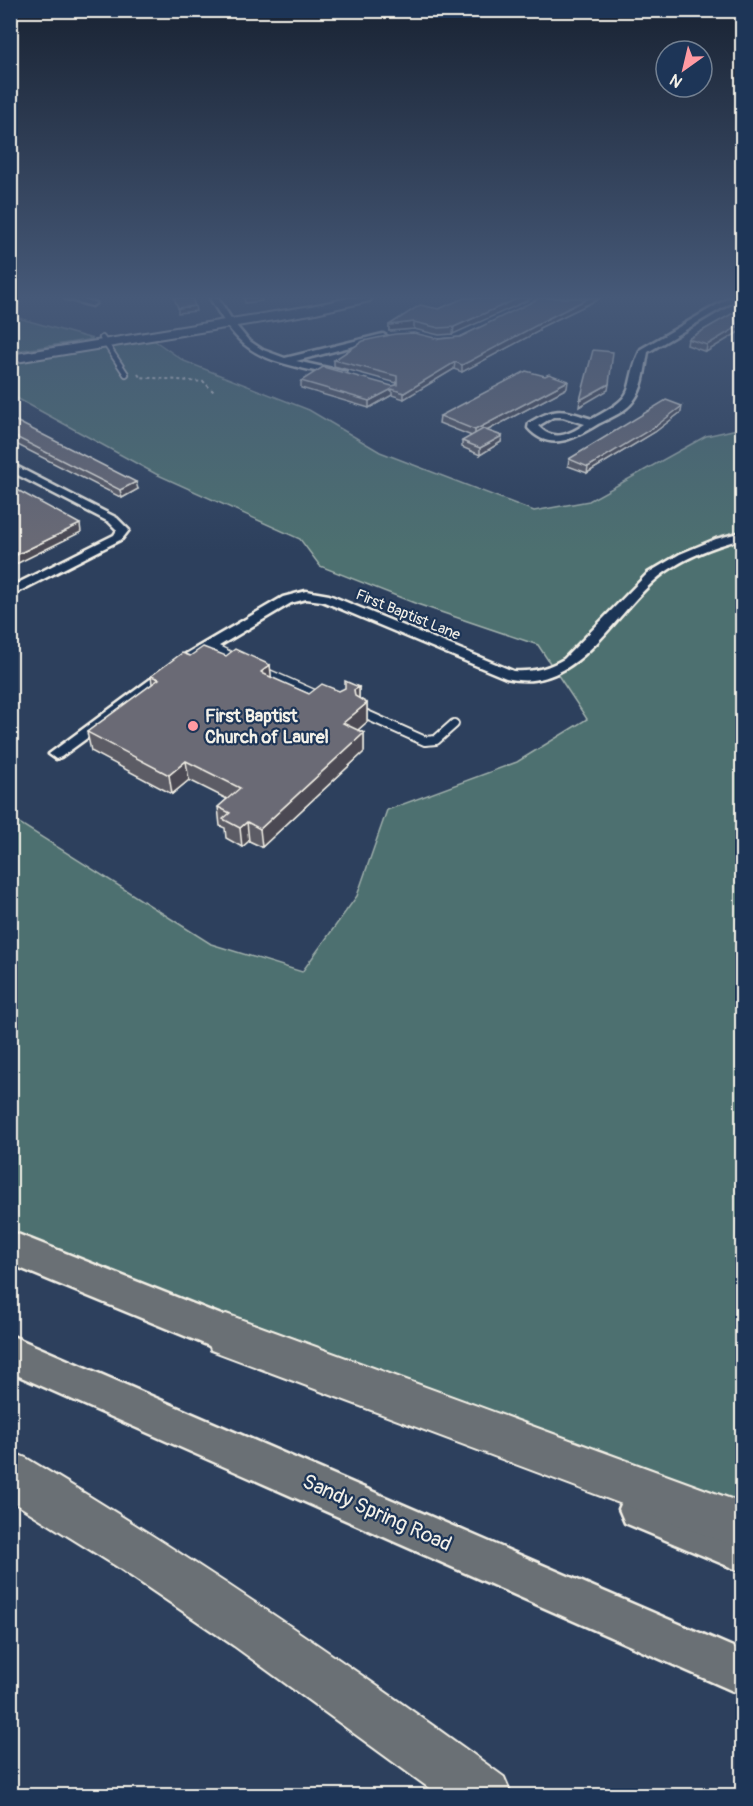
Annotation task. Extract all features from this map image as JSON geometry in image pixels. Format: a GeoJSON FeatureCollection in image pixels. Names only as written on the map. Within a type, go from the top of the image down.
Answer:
{"type":"FeatureCollection","features":[{"type":"Feature","properties":{"kind":"highway"},"geometry":{"type":"LineString","coordinates":[[226,1335],[742,1526]]}},
{"type":"Feature","properties":{"kind":"highway"},"geometry":{"type":"LineString","coordinates":[[10,1474],[207,1598],[341,1689],[486,1796]]}},
{"type":"Feature","properties":{"kind":"main road"},"geometry":{"type":"LineString","coordinates":[[10,1247],[226,1335],[742,1552]]}},
{"type":"Feature","properties":{"kind":"main road","name":"Sandy Spring Road"},"geometry":{"type":"LineString","coordinates":[[10,1353],[742,1673]]}},
{"type":"Feature","properties":{"kind":"street"},"geometry":{"type":"LineString","coordinates":[[593,423],[558,413],[544,417],[533,425],[533,428],[544,436],[567,439],[616,411],[635,395],[638,382]]}},
{"type":"Feature","properties":{"kind":"street"},"geometry":{"type":"LineString","coordinates":[[10,466],[113,520],[123,530],[118,537],[10,592]]}},
{"type":"Feature","properties":{"kind":"street","name":"First Baptist Lane"},"geometry":{"type":"LineString","coordinates":[[56,754],[154,681],[287,600],[306,595],[325,598],[511,675],[536,676],[554,672],[569,662],[652,576],[684,557],[720,541],[742,536]]}},
{"type":"Feature","properties":{"kind":"lane"},"geometry":{"type":"LineString","coordinates":[[210,645],[239,659]]}},
{"type":"Feature","properties":{"kind":"lane"},"geometry":{"type":"LineString","coordinates":[[249,664],[330,699]]}},
{"type":"Feature","properties":{"kind":"lane"},"geometry":{"type":"LineString","coordinates":[[360,712],[425,741],[436,740],[454,724]]}},
{"type":"Feature","properties":{"kind":"path"},"geometry":{"type":"LineString","coordinates":[[204,382],[215,393]]}},
{"type":"Feature","properties":{"kind":"green space"},"geometry":{"type":"Polygon","coordinates":[[[11,382],[238,382],[309,410],[380,452],[534,511],[589,501],[706,436],[742,428],[742,1526],[226,1335],[11,1247],[10,817],[211,944],[302,972],[357,896],[387,810],[517,762],[587,719],[538,645],[417,604],[320,566],[300,539],[156,474],[11,395],[11,382]]]}},
{"type":"Feature","properties":{"kind":"building"},"geometry":{"type":"Polygon","coordinates":[[[305,382],[378,382],[397,385],[397,382],[422,382],[404,393],[392,389],[369,401],[305,382]]]}},
{"type":"Feature","properties":{"kind":"building"},"geometry":{"type":"Polygon","coordinates":[[[504,382],[566,382],[475,430],[440,416],[504,382]]]}},
{"type":"Feature","properties":{"kind":"building"},"geometry":{"type":"Polygon","coordinates":[[[585,382],[609,382],[609,384],[580,400],[585,382]]]}},
{"type":"Feature","properties":{"kind":"building"},"geometry":{"type":"Polygon","coordinates":[[[666,400],[682,406],[656,426],[588,467],[569,459],[666,400]]]}},
{"type":"Feature","properties":{"kind":"building"},"geometry":{"type":"Polygon","coordinates":[[[10,418],[136,482],[120,490],[10,434],[10,418]]]}},
{"type":"Feature","properties":{"kind":"building"},"geometry":{"type":"Polygon","coordinates":[[[483,429],[502,436],[480,448],[462,441],[483,429]]]}},
{"type":"Feature","properties":{"kind":"building"},"geometry":{"type":"Polygon","coordinates":[[[10,486],[80,524],[10,558],[10,486]]]}},
{"type":"Feature","properties":{"kind":"building"},"geometry":{"type":"Polygon","coordinates":[[[203,647],[226,656],[235,649],[270,665],[261,672],[264,674],[309,694],[322,684],[339,691],[345,688],[345,681],[359,687],[354,690],[355,696],[367,703],[343,723],[364,733],[260,829],[247,822],[240,828],[223,819],[230,813],[218,807],[240,788],[186,761],[169,775],[87,732],[159,679],[151,676],[182,653],[190,656],[203,647]]]}},
{"type":"Feature","properties":{"kind":"place","name":"First Baptist Church of Laurel"},"geometry":{"type":"Point","coordinates":[193,726]}}]}
